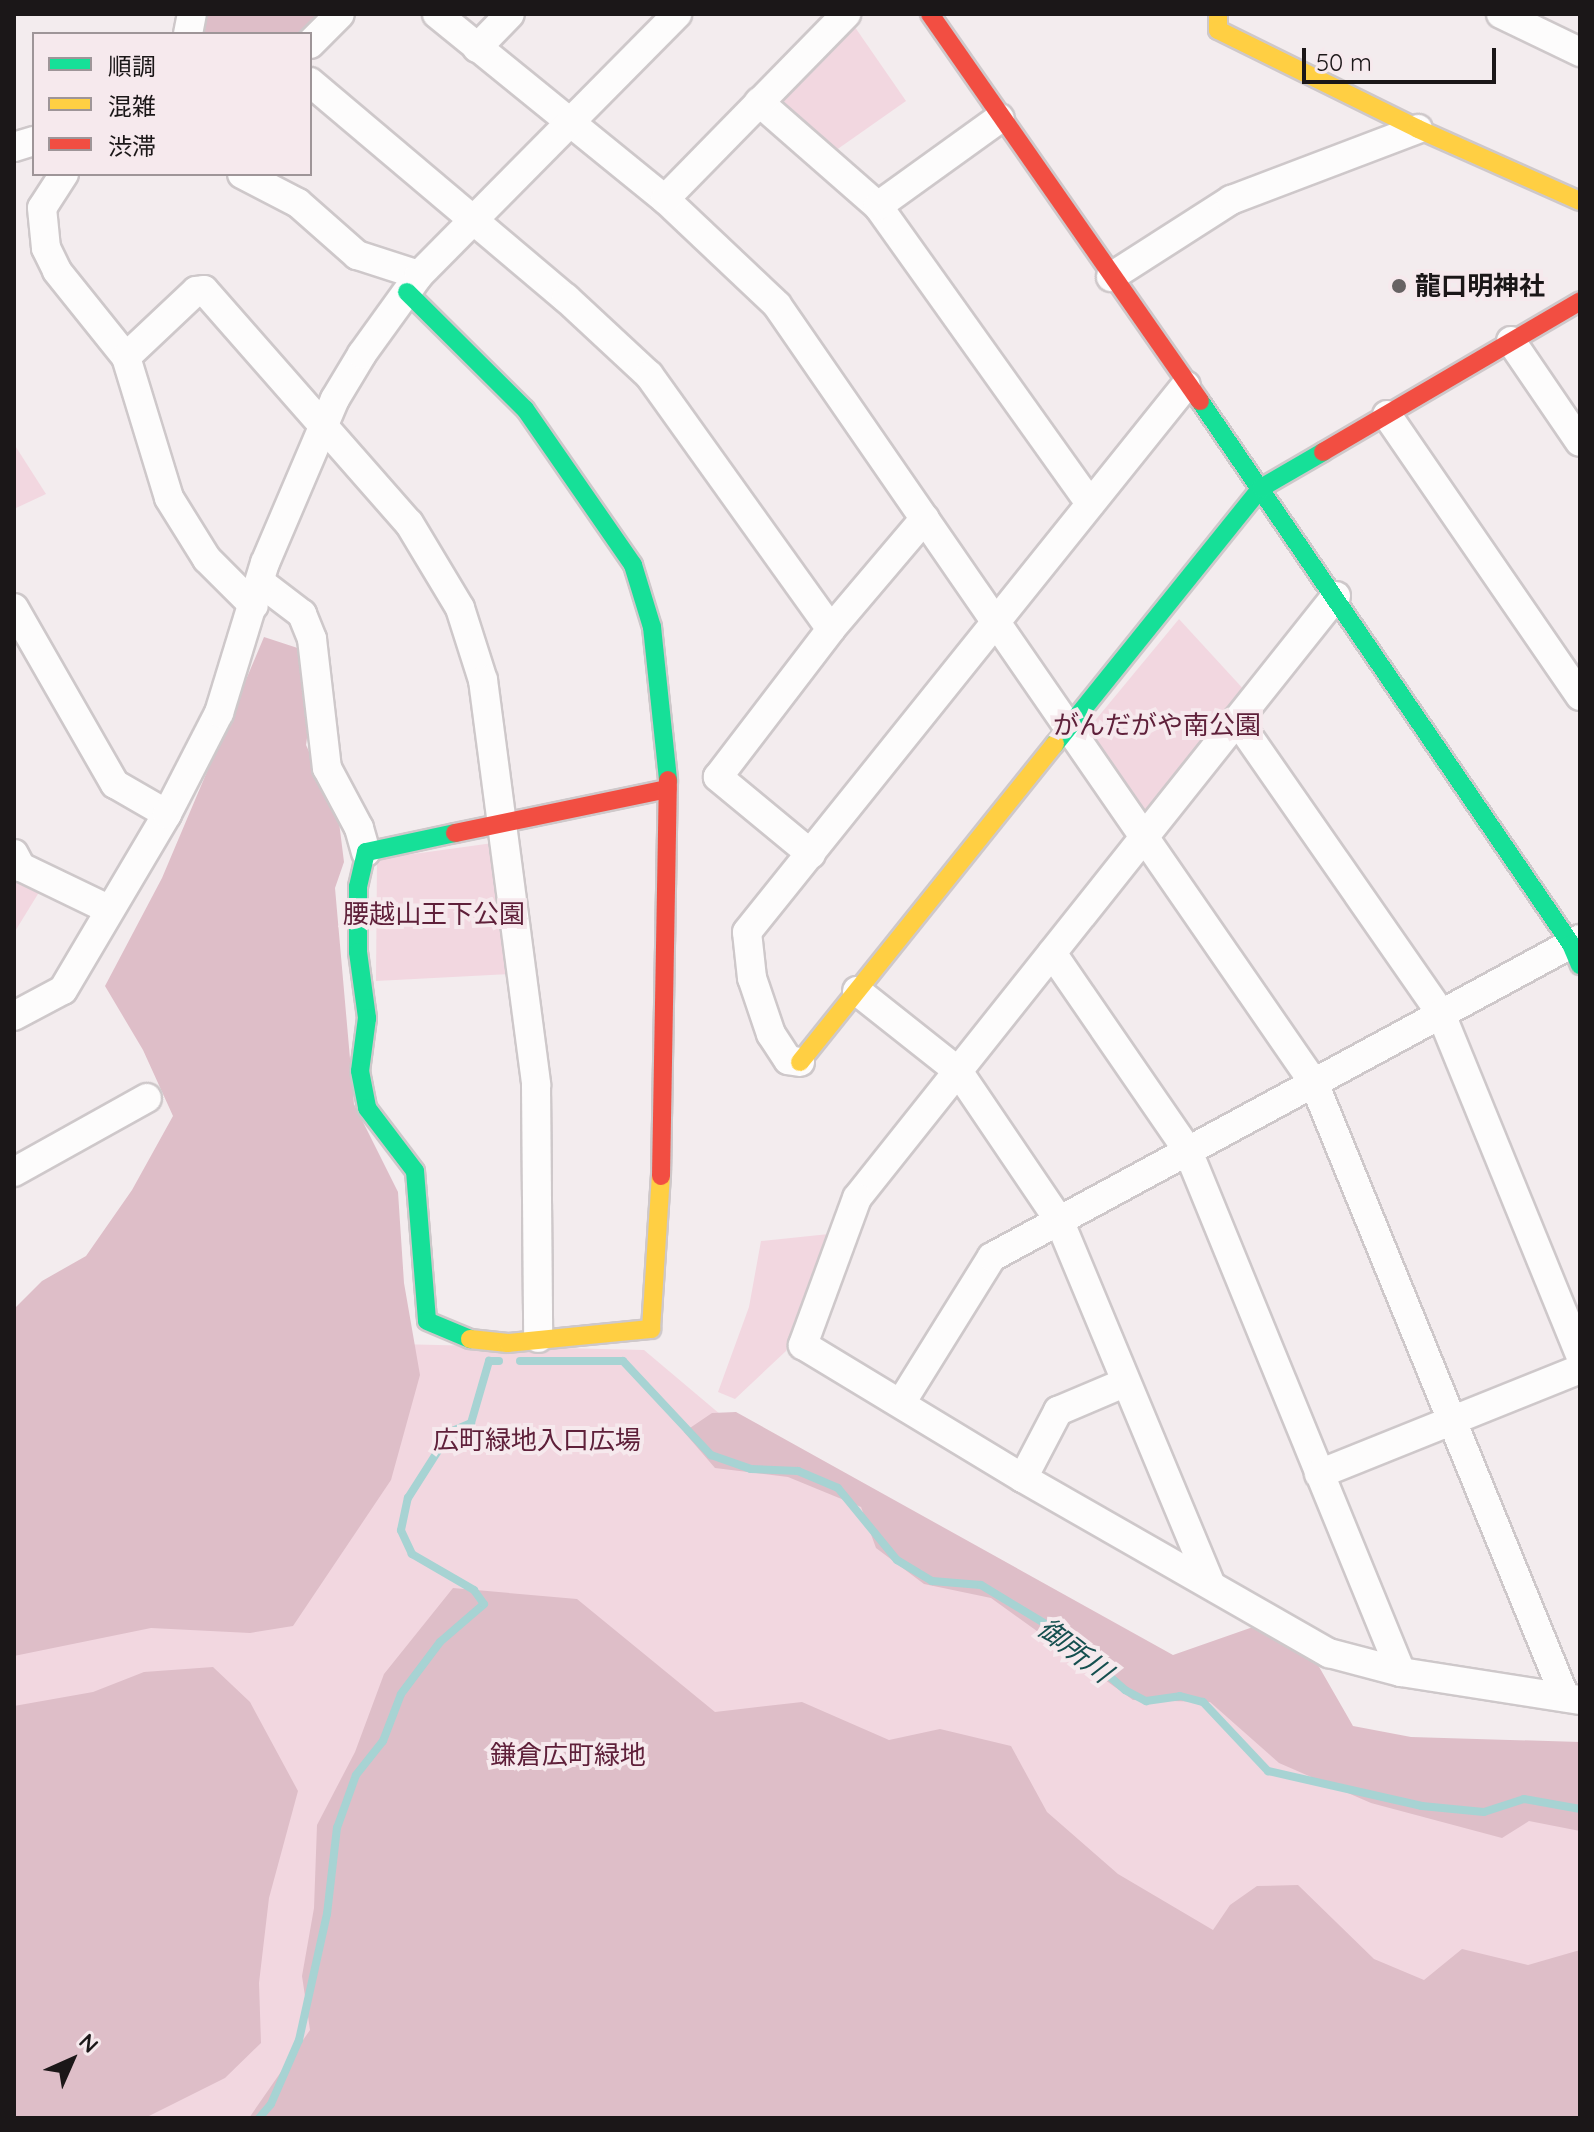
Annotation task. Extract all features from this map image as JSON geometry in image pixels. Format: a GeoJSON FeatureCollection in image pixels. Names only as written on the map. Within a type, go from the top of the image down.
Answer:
{"type":"FeatureCollection","features":[{"type":"Feature","properties":{"kind":"street"},"geometry":{"type":"LineString","coordinates":[[312,42],[340,14]]}},
{"type":"Feature","properties":{"kind":"street"},"geometry":{"type":"LineString","coordinates":[[437,14],[665,199],[777,305],[1314,1083],[1572,1699]]}},
{"type":"Feature","properties":{"kind":"street"},"geometry":{"type":"LineString","coordinates":[[477,48],[510,14]]}},
{"type":"Feature","properties":{"kind":"street"},"geometry":{"type":"LineString","coordinates":[[14,1016],[63,990],[108,909],[167,814],[219,713],[257,594],[324,426],[362,354],[413,284],[677,14]]}},
{"type":"Feature","properties":{"kind":"street"},"geometry":{"type":"LineString","coordinates":[[665,199],[846,14]]}},
{"type":"Feature","properties":{"kind":"street"},"geometry":{"type":"LineString","coordinates":[[901,1403],[992,1257],[1441,1014],[1577,949],[1336,596],[930,14]]}},
{"type":"Feature","properties":{"kind":"street"},"geometry":{"type":"LineString","coordinates":[[1218,14],[1218,30],[1418,129],[1580,201]]}},
{"type":"Feature","properties":{"kind":"street"},"geometry":{"type":"LineString","coordinates":[[1501,14],[1580,52]]}},
{"type":"Feature","properties":{"kind":"street"},"geometry":{"type":"LineString","coordinates":[[312,84],[474,219],[649,375],[831,629]]}},
{"type":"Feature","properties":{"kind":"street"},"geometry":{"type":"LineString","coordinates":[[759,102],[878,206],[1090,503]]}},
{"type":"Feature","properties":{"kind":"street"},"geometry":{"type":"LineString","coordinates":[[878,206],[1000,118]]}},
{"type":"Feature","properties":{"kind":"street"},"geometry":{"type":"LineString","coordinates":[[1111,277],[1231,200],[1418,129]]}},
{"type":"Feature","properties":{"kind":"street"},"geometry":{"type":"LineString","coordinates":[[63,176],[42,208],[46,248],[57,271],[126,357],[169,498],[207,559],[257,594],[302,614],[312,639],[327,768],[359,828],[366,852],[358,887],[358,952],[367,1018],[360,1071],[367,1108],[415,1171],[427,1321],[460,1338],[508,1343],[651,1329],[665,1111],[668,789],[661,679],[644,587],[633,565],[525,409],[413,284],[357,255],[307,210],[246,176]]}},
{"type":"Feature","properties":{"kind":"street"},"geometry":{"type":"LineString","coordinates":[[126,357],[196,291],[204,290],[409,523],[460,608],[483,680],[536,1085],[538,1338]]}},
{"type":"Feature","properties":{"kind":"street"},"geometry":{"type":"LineString","coordinates":[[1186,385],[747,932],[752,978],[771,1034],[788,1060],[800,1062],[1261,488],[1580,301]]}},
{"type":"Feature","properties":{"kind":"street"},"geometry":{"type":"LineString","coordinates":[[1511,341],[1580,442]]}},
{"type":"Feature","properties":{"kind":"street"},"geometry":{"type":"LineString","coordinates":[[1387,415],[1580,696]]}},
{"type":"Feature","properties":{"kind":"street"},"geometry":{"type":"LineString","coordinates":[[811,854],[718,777],[831,629],[925,518]]}},
{"type":"Feature","properties":{"kind":"street"},"geometry":{"type":"LineString","coordinates":[[1336,596],[857,1198],[803,1345],[1023,1478],[1329,1653],[1401,1672],[1572,1699]]}},
{"type":"Feature","properties":{"kind":"street"},"geometry":{"type":"LineString","coordinates":[[14,608],[115,784],[167,814]]}},
{"type":"Feature","properties":{"kind":"street"},"geometry":{"type":"LineString","coordinates":[[1237,720],[1441,1014],[1580,1355]]}},
{"type":"Feature","properties":{"kind":"street"},"geometry":{"type":"LineString","coordinates":[[366,852],[668,789]]}},
{"type":"Feature","properties":{"kind":"street"},"geometry":{"type":"LineString","coordinates":[[14,854],[21,867],[108,909]]}},
{"type":"Feature","properties":{"kind":"street"},"geometry":{"type":"LineString","coordinates":[[1052,953],[1188,1151],[1401,1672]]}},
{"type":"Feature","properties":{"kind":"street"},"geometry":{"type":"LineString","coordinates":[[857,991],[958,1071],[1059,1220],[1124,1383],[1211,1585]]}},
{"type":"Feature","properties":{"kind":"street"},"geometry":{"type":"LineString","coordinates":[[14,1172],[147,1098]]}},
{"type":"Feature","properties":{"kind":"street"},"geometry":{"type":"LineString","coordinates":[[1319,1474],[1580,1369]]}},
{"type":"Feature","properties":{"kind":"street"},"geometry":{"type":"LineString","coordinates":[[1023,1478],[1058,1411],[1124,1383]]}},
{"type":"Feature","properties":{"kind":"green space"},"geometry":{"type":"Polygon","coordinates":[[[204,14],[331,14],[312,32],[197,32],[204,14]]]}},
{"type":"Feature","properties":{"kind":"green space"},"geometry":{"type":"Polygon","coordinates":[[[850,20],[906,101],[832,153],[775,100],[850,20]]]}},
{"type":"Feature","properties":{"kind":"green space"},"geometry":{"type":"Polygon","coordinates":[[[14,444],[46,494],[14,509],[14,444]]]}},
{"type":"Feature","properties":{"kind":"green space","name":"がんだがや南公園"},"geometry":{"type":"Polygon","coordinates":[[[1179,619],[1247,693],[1152,810],[1140,809],[1088,737],[1088,729],[1179,619]]]}},
{"type":"Feature","properties":{"kind":"green space"},"geometry":{"type":"Polygon","coordinates":[[[264,637],[319,655],[306,745],[338,814],[344,862],[335,888],[354,1104],[398,1192],[404,1283],[420,1375],[391,1480],[293,1626],[250,1633],[151,1628],[14,1656],[14,1309],[42,1281],[86,1256],[132,1190],[173,1116],[143,1050],[105,986],[162,878],[264,637]]]}},
{"type":"Feature","properties":{"kind":"green space","name":"腰越山王下公園"},"geometry":{"type":"Polygon","coordinates":[[[493,843],[510,974],[376,981],[377,859],[493,843]]]}},
{"type":"Feature","properties":{"kind":"green space"},"geometry":{"type":"Polygon","coordinates":[[[14,874],[41,889],[14,933],[14,874]]]}},
{"type":"Feature","properties":{"kind":"green space"},"geometry":{"type":"Polygon","coordinates":[[[829,1234],[786,1351],[735,1399],[718,1392],[749,1307],[761,1241],[829,1234]]]}},
{"type":"Feature","properties":{"kind":"green space","name":"鎌倉広町緑地"},"geometry":{"type":"Polygon","coordinates":[[[397,1344],[644,1350],[759,1447],[1132,1650],[1368,1735],[1580,1786],[1580,2118],[14,2118],[14,1636],[397,1344]]]}},
{"type":"Feature","properties":{"kind":"green space"},"geometry":{"type":"Polygon","coordinates":[[[736,1412],[1173,1655],[1253,1627],[1318,1665],[1353,1726],[1411,1737],[1580,1742],[1580,1831],[1529,1821],[1502,1838],[1371,1803],[1279,1763],[1210,1702],[1133,1700],[991,1598],[924,1584],[876,1548],[861,1507],[788,1477],[715,1468],[684,1432],[712,1413],[736,1412]]]}},
{"type":"Feature","properties":{"kind":"green space"},"geometry":{"type":"Polygon","coordinates":[[[453,1588],[577,1599],[715,1712],[802,1702],[889,1740],[940,1729],[1011,1746],[1047,1812],[1118,1874],[1213,1930],[1230,1905],[1257,1886],[1298,1885],[1374,1959],[1424,1980],[1462,1949],[1528,1965],[1580,1950],[1580,2118],[249,2118],[310,2030],[302,1976],[314,1908],[317,1825],[355,1752],[384,1674],[453,1588]]]}},
{"type":"Feature","properties":{"kind":"green space"},"geometry":{"type":"Polygon","coordinates":[[[213,1667],[250,1702],[298,1791],[269,1898],[259,1983],[261,2043],[225,2078],[145,2118],[14,2118],[14,1706],[93,1692],[144,1672],[213,1667]]]}},
{"type":"Feature","properties":{"kind":"waterway"},"geometry":{"type":"LineString","coordinates":[[259,2118],[271,2104],[299,2040],[327,1914],[337,1828],[356,1775],[383,1741],[401,1694],[440,1642],[484,1604],[474,1590],[412,1554],[401,1530],[408,1498],[450,1432],[471,1423],[489,1361],[499,1361]]}},
{"type":"Feature","properties":{"kind":"waterway","name":"御所川"},"geometry":{"type":"LineString","coordinates":[[520,1361],[623,1361],[711,1455],[751,1469],[798,1471],[838,1488],[897,1560],[932,1581],[981,1585],[1059,1632],[1125,1690],[1146,1701],[1180,1696],[1203,1702],[1268,1771],[1422,1806],[1484,1812],[1524,1799],[1580,1809]]}},
{"type":"Feature","properties":{"kind":"traffic: fast"},"geometry":{"type":"LineString","coordinates":[[407,292],[525,409],[633,565],[652,627],[668,780]]}},
{"type":"Feature","properties":{"kind":"traffic: fast"},"geometry":{"type":"LineString","coordinates":[[1200,401],[1571,944],[1580,965]]}},
{"type":"Feature","properties":{"kind":"traffic: fast"},"geometry":{"type":"LineString","coordinates":[[1055,744],[1261,488],[1323,452]]}},
{"type":"Feature","properties":{"kind":"traffic: fast"},"geometry":{"type":"LineString","coordinates":[[455,833],[366,852],[358,887],[358,952],[367,1018],[360,1071],[367,1108],[415,1171],[427,1321],[470,1339]]}},
{"type":"Feature","properties":{"kind":"traffic: slow"},"geometry":{"type":"LineString","coordinates":[[1218,14],[1218,30],[1418,129],[1580,201]]}},
{"type":"Feature","properties":{"kind":"traffic: slow"},"geometry":{"type":"LineString","coordinates":[[800,1062],[1055,744]]}},
{"type":"Feature","properties":{"kind":"traffic: slow"},"geometry":{"type":"LineString","coordinates":[[470,1339],[508,1343],[651,1329],[661,1176]]}},
{"type":"Feature","properties":{"kind":"traffic: jam"},"geometry":{"type":"LineString","coordinates":[[930,14],[1200,401]]}},
{"type":"Feature","properties":{"kind":"traffic: jam"},"geometry":{"type":"LineString","coordinates":[[1323,452],[1580,301]]}},
{"type":"Feature","properties":{"kind":"traffic: jam"},"geometry":{"type":"LineString","coordinates":[[661,1176],[668,780]]}},
{"type":"Feature","properties":{"kind":"traffic: jam"},"geometry":{"type":"LineString","coordinates":[[455,833],[668,789]]}},
{"type":"Feature","properties":{"kind":"place","name":"龍口明神社"},"geometry":{"type":"Point","coordinates":[1399,286]}},
{"type":"Feature","properties":{"kind":"park label","name":"広町緑地入口広場"},"geometry":{"type":"Point","coordinates":[537,1440]}}]}
